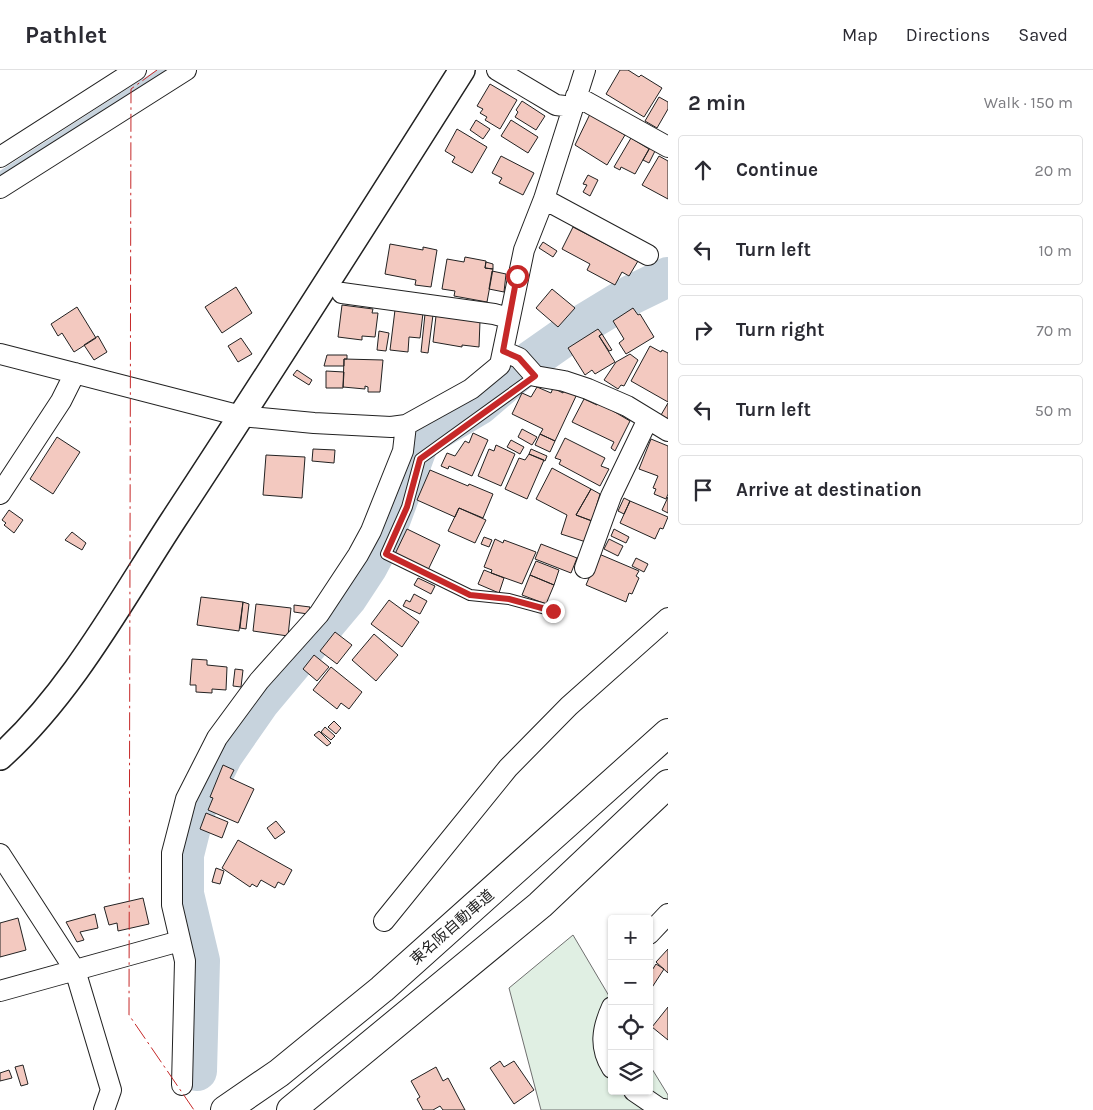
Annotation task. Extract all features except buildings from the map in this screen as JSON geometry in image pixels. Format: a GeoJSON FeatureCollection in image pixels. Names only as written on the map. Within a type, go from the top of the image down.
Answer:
{"type":"FeatureCollection","features":[{"type":"Feature","properties":{"kind":"highway","name":"東名阪自動車道"},"geometry":{"type":"LineString","coordinates":[[225,1110],[278,1073],[382,989],[668,732]]}},
{"type":"Feature","properties":{"kind":"highway"},"geometry":{"type":"LineString","coordinates":[[291,1110],[540,905],[668,784]]}},
{"type":"Feature","properties":{"kind":"street"},"geometry":{"type":"LineString","coordinates":[[0,157],[136,70]]}},
{"type":"Feature","properties":{"kind":"street"},"geometry":{"type":"LineString","coordinates":[[0,188],[186,70]]}},
{"type":"Feature","properties":{"kind":"street"},"geometry":{"type":"LineString","coordinates":[[0,757],[39,716],[89,650],[462,70]]}},
{"type":"Feature","properties":{"kind":"street"},"geometry":{"type":"LineString","coordinates":[[497,70],[556,105],[575,102],[668,147]]}},
{"type":"Feature","properties":{"kind":"street"},"geometry":{"type":"LineString","coordinates":[[585,70],[544,199],[524,250],[509,318],[511,355],[534,375],[564,381],[588,389],[627,406],[668,431]]}},
{"type":"Feature","properties":{"kind":"street"},"geometry":{"type":"LineString","coordinates":[[544,199],[648,255]]}},
{"type":"Feature","properties":{"kind":"street"},"geometry":{"type":"LineString","coordinates":[[342,293],[494,314],[509,318]]}},
{"type":"Feature","properties":{"kind":"street"},"geometry":{"type":"LineString","coordinates":[[0,354],[241,416],[391,427],[406,425],[471,389],[511,355]]}},
{"type":"Feature","properties":{"kind":"street"},"geometry":{"type":"LineString","coordinates":[[0,494],[61,401],[75,373]]}},
{"type":"Feature","properties":{"kind":"street"},"geometry":{"type":"LineString","coordinates":[[584,568],[611,496],[648,419]]}},
{"type":"Feature","properties":{"kind":"street"},"geometry":{"type":"LineString","coordinates":[[182,1085],[186,988],[185,962],[172,905],[172,853],[186,800],[217,738],[259,682],[319,614],[358,556],[371,531],[403,451],[406,425]]}},
{"type":"Feature","properties":{"kind":"street"},"geometry":{"type":"LineString","coordinates":[[384,921],[508,768],[569,706],[668,618]]}},
{"type":"Feature","properties":{"kind":"street"},"geometry":{"type":"LineString","coordinates":[[0,854],[75,970],[111,1090],[104,1110]]}},
{"type":"Feature","properties":{"kind":"street"},"geometry":{"type":"LineString","coordinates":[[653,930],[668,914]]}},
{"type":"Feature","properties":{"kind":"street"},"geometry":{"type":"LineString","coordinates":[[0,991],[180,941]]}},
{"type":"Feature","properties":{"kind":"street"},"geometry":{"type":"LineString","coordinates":[[608,1020],[602,1039],[605,1056],[608,1061]]}},
{"type":"Feature","properties":{"kind":"street"},"geometry":{"type":"LineString","coordinates":[[640,1095],[659,1108],[668,1110]]}},
{"type":"Feature","properties":{"kind":"lane"},"geometry":{"type":"LineString","coordinates":[[534,375],[420,459],[407,507],[386,554],[470,595],[509,599],[553,611]]}},
{"type":"Feature","properties":{"kind":"green space"},"geometry":{"type":"Polygon","coordinates":[[[573,935],[608,994],[608,1095],[653,1095],[653,1071],[668,1095],[668,1110],[541,1110],[509,988],[573,935]]]}},
{"type":"Feature","properties":{"kind":"waterway"},"geometry":{"type":"LineString","coordinates":[[0,175],[163,70]]}},
{"type":"Feature","properties":{"kind":"waterway"},"geometry":{"type":"LineString","coordinates":[[197,1071],[200,961],[184,894],[184,855],[195,811],[223,755],[259,703],[347,598],[368,566],[386,532],[420,440],[479,405],[533,359],[580,326],[631,295],[668,277]]}},
{"type":"Feature","properties":{"kind":"power"},"geometry":{"type":"LineString","coordinates":[[157,70],[131,89],[129,1015],[194,1110]]}},
{"type":"Feature","properties":{"kind":"route"},"geometry":{"type":"LineString","coordinates":[[517,276],[503,351],[519,358],[535,376],[524,382],[420,459],[407,507],[386,554],[448,586],[470,595],[509,599],[553,611]]}}]}
